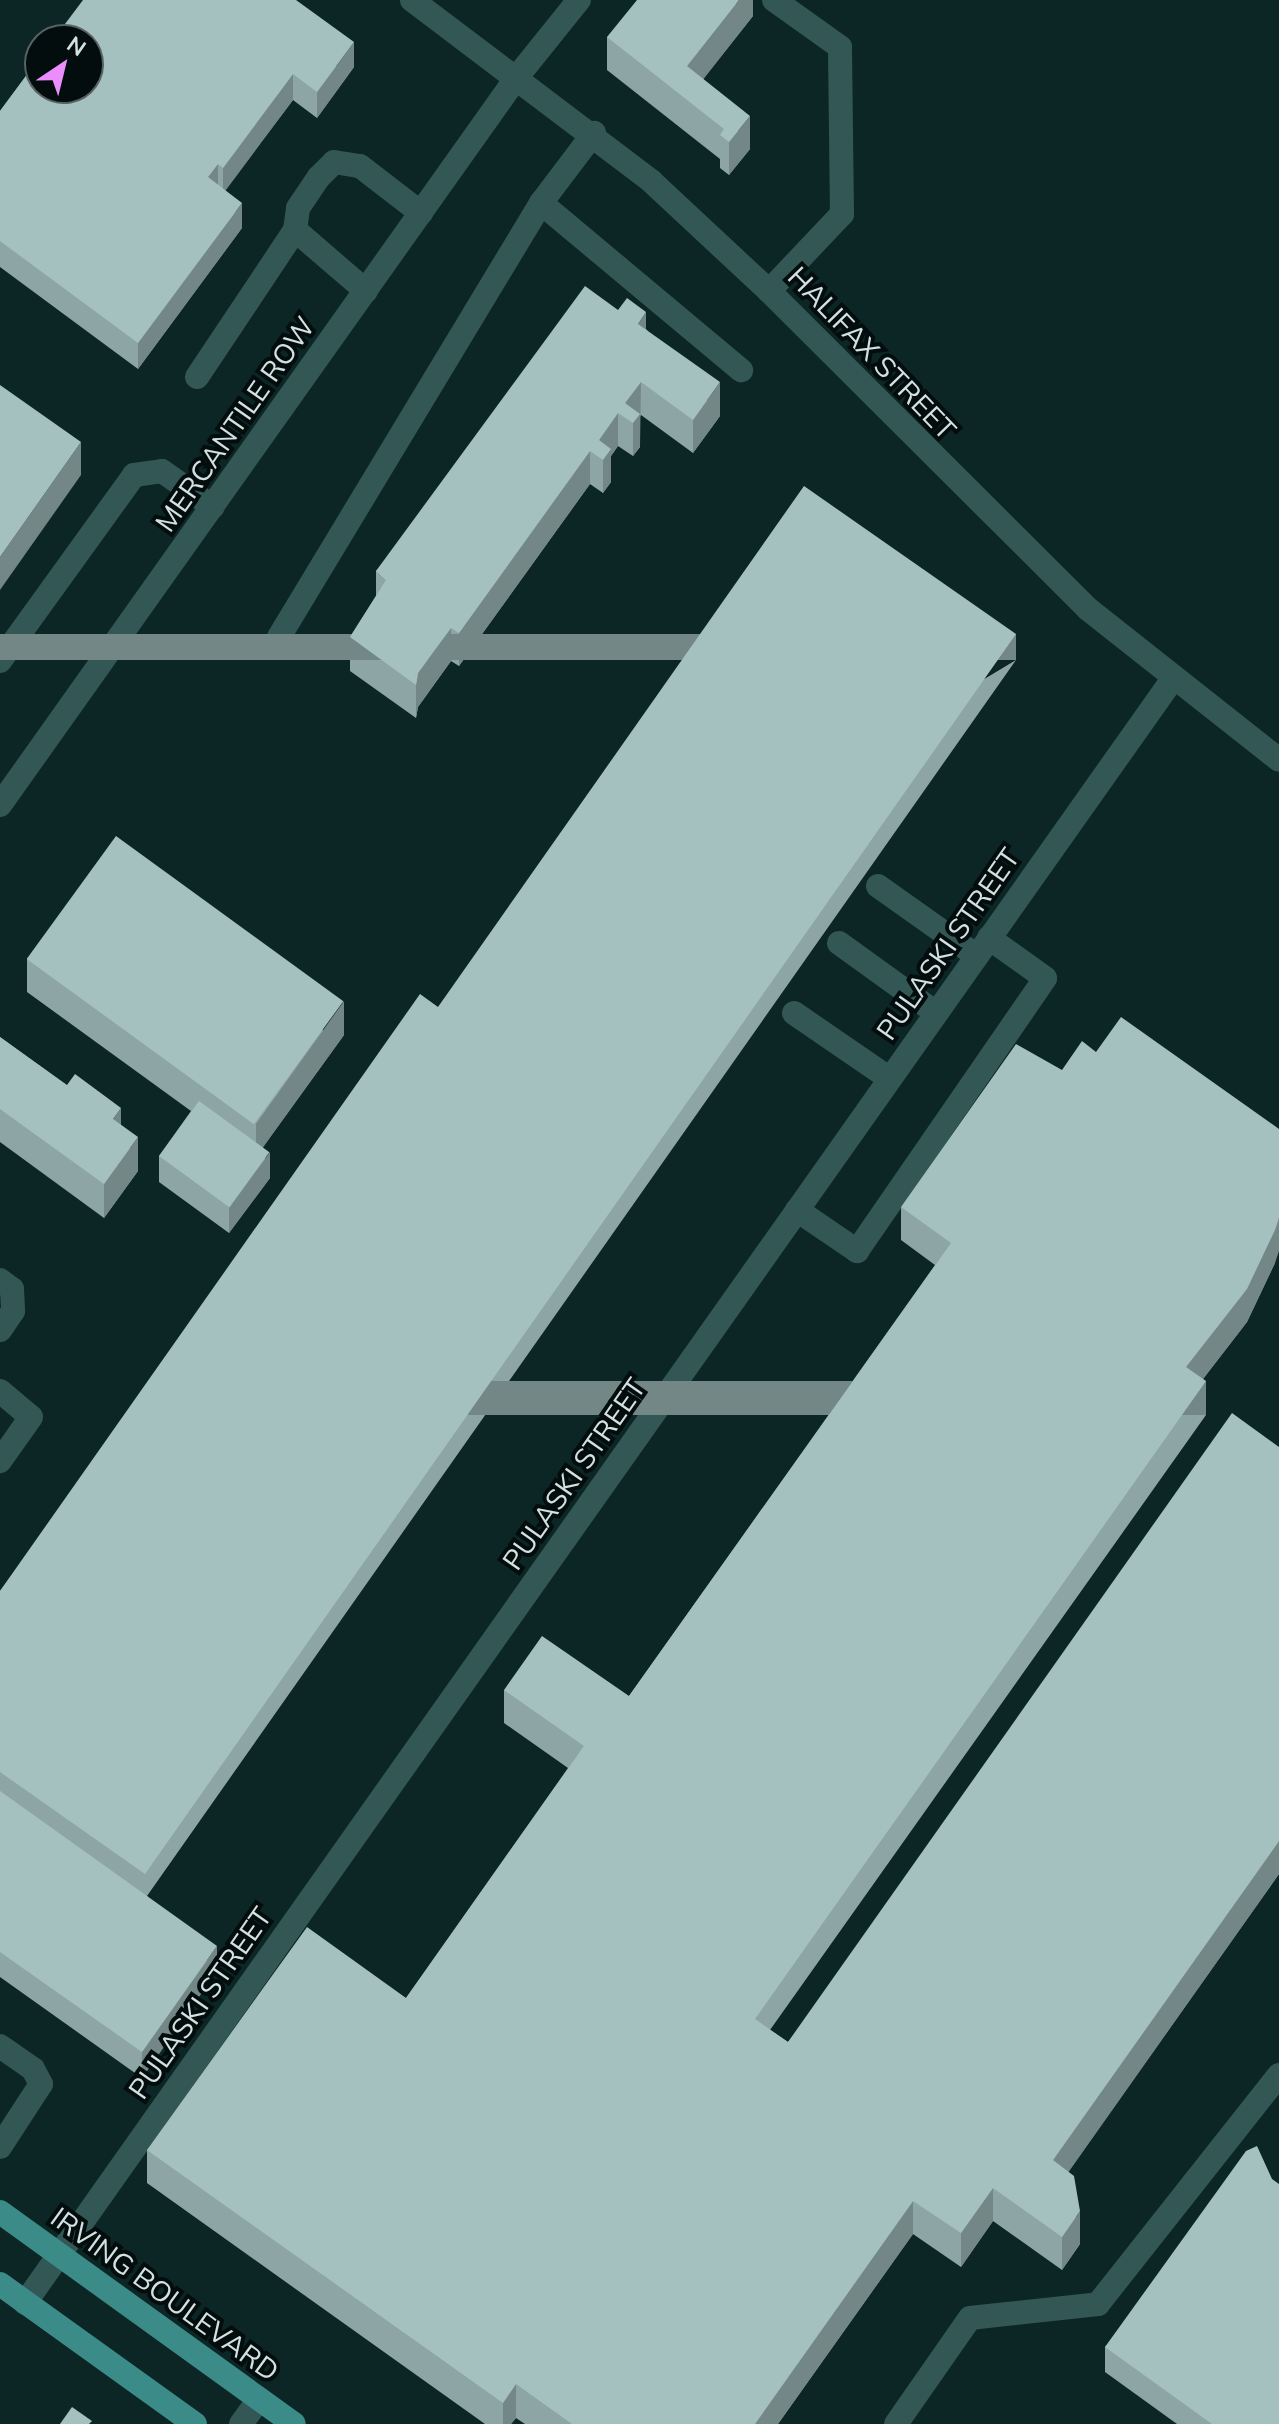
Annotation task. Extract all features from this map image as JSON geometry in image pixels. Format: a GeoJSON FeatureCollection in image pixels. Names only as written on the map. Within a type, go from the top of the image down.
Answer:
{"type":"FeatureCollection","features":[{"type":"Feature","properties":{"kind":"main road","name":"IRVING BOULEVARD"},"geometry":{"type":"LineString","coordinates":[[0,2212],[294,2424]]}},
{"type":"Feature","properties":{"kind":"main road"},"geometry":{"type":"LineString","coordinates":[[0,2284],[195,2424]]}},
{"type":"Feature","properties":{"kind":"street","name":"HALIFAX STREET"},"geometry":{"type":"LineString","coordinates":[[412,0],[594,133],[769,291],[1015,542],[1172,680],[1279,760]]}},
{"type":"Feature","properties":{"kind":"street","name":"MERCANTILE ROW"},"geometry":{"type":"LineString","coordinates":[[0,805],[517,77],[579,0]]}},
{"type":"Feature","properties":{"kind":"street"},"geometry":{"type":"LineString","coordinates":[[769,291],[842,214],[840,47],[774,0]]}},
{"type":"Feature","properties":{"kind":"street"},"geometry":{"type":"LineString","coordinates":[[279,637],[541,203],[594,133]]}},
{"type":"Feature","properties":{"kind":"street"},"geometry":{"type":"LineString","coordinates":[[197,377],[295,230],[298,208],[334,162],[360,166],[421,213]]}},
{"type":"Feature","properties":{"kind":"street"},"geometry":{"type":"LineString","coordinates":[[541,203],[741,370]]}},
{"type":"Feature","properties":{"kind":"street"},"geometry":{"type":"LineString","coordinates":[[295,230],[366,291]]}},
{"type":"Feature","properties":{"kind":"street"},"geometry":{"type":"LineString","coordinates":[[0,661],[134,475],[162,471],[213,507]]}},
{"type":"Feature","properties":{"kind":"street","name":"PULASKI STREET"},"geometry":{"type":"LineString","coordinates":[[25,2303],[1172,680]]}},
{"type":"Feature","properties":{"kind":"street"},"geometry":{"type":"LineString","coordinates":[[797,1210],[857,1251],[1045,978],[983,947],[878,886]]}},
{"type":"Feature","properties":{"kind":"street"},"geometry":{"type":"LineString","coordinates":[[839,943],[936,1013]]}},
{"type":"Feature","properties":{"kind":"street"},"geometry":{"type":"LineString","coordinates":[[794,1013],[890,1079]]}},
{"type":"Feature","properties":{"kind":"street"},"geometry":{"type":"LineString","coordinates":[[0,1280],[12,1289],[13,1311],[0,1330]]}},
{"type":"Feature","properties":{"kind":"street"},"geometry":{"type":"LineString","coordinates":[[0,1391],[31,1417],[0,1461]]}},
{"type":"Feature","properties":{"kind":"street"},"geometry":{"type":"LineString","coordinates":[[0,2046],[33,2069],[41,2084],[0,2147]]}},
{"type":"Feature","properties":{"kind":"street"},"geometry":{"type":"LineString","coordinates":[[896,2424],[970,2318],[1098,2304],[1279,2075]]}},
{"type":"Feature","properties":{"kind":"street"},"geometry":{"type":"LineString","coordinates":[[241,2424],[259,2399]]}},
{"type":"Feature","properties":{"kind":"building"},"geometry":{"type":"Polygon","coordinates":[[[83,0],[296,0],[354,42],[317,92],[293,74],[223,168],[218,164],[208,177],[242,203],[138,343],[0,241],[0,111],[24,79],[24,104],[104,104],[104,24],[65,24],[83,0]]]}},
{"type":"Feature","properties":{"kind":"building"},"geometry":{"type":"Polygon","coordinates":[[[637,0],[739,0],[687,66],[750,116],[729,142],[720,135],[724,129],[607,37],[637,0]]]}},
{"type":"Feature","properties":{"kind":"building"},"geometry":{"type":"Polygon","coordinates":[[[585,286],[618,310],[627,298],[646,312],[638,324],[720,382],[693,420],[641,382],[625,403],[640,414],[633,423],[618,413],[599,440],[611,449],[603,460],[590,451],[459,633],[451,628],[418,673],[416,685],[350,637],[386,580],[376,571],[585,286]]]}},
{"type":"Feature","properties":{"kind":"building"},"geometry":{"type":"Polygon","coordinates":[[[0,385],[81,442],[0,557],[0,385]]]}},
{"type":"Feature","properties":{"kind":"building"},"geometry":{"type":"Polygon","coordinates":[[[804,486],[1016,634],[145,1874],[0,1772],[0,1591],[420,994],[438,1007],[804,486]]]}},
{"type":"Feature","properties":{"kind":"building"},"geometry":{"type":"Polygon","coordinates":[[[116,836],[343,1001],[254,1124],[27,959],[116,836]]]}},
{"type":"Feature","properties":{"kind":"building"},"geometry":{"type":"Polygon","coordinates":[[[1121,1017],[1279,1129],[1279,1218],[1275,1230],[1247,1289],[1186,1367],[1206,1381],[755,2019],[788,2042],[1232,1413],[1279,1447],[1279,1841],[1053,2160],[1074,2176],[1080,2211],[1062,2237],[993,2188],[961,2233],[913,2201],[755,2424],[572,2424],[516,2384],[503,2403],[147,2150],[307,1927],[406,1998],[584,1746],[504,1690],[542,1636],[629,1696],[951,1243],[901,1207],[1016,1044],[1062,1070],[1082,1041],[1096,1052],[1121,1017]]]}},
{"type":"Feature","properties":{"kind":"building"},"geometry":{"type":"Polygon","coordinates":[[[0,1037],[67,1085],[75,1074],[121,1108],[113,1119],[138,1137],[104,1184],[0,1109],[0,1037]]]}},
{"type":"Feature","properties":{"kind":"building"},"geometry":{"type":"Polygon","coordinates":[[[199,1101],[269,1152],[229,1207],[159,1156],[199,1101]]]}},
{"type":"Feature","properties":{"kind":"building"},"geometry":{"type":"Polygon","coordinates":[[[0,1791],[217,1946],[142,2052],[0,1952],[0,1791]]]}},
{"type":"Feature","properties":{"kind":"building"},"geometry":{"type":"Polygon","coordinates":[[[1257,2146],[1272,2179],[1279,2184],[1279,2424],[1212,2424],[1105,2347],[1246,2151],[1257,2146]]]}},
{"type":"Feature","properties":{"kind":"building"},"geometry":{"type":"Polygon","coordinates":[[[72,2407],[92,2421],[89,2424],[60,2424],[72,2407]]]}}]}
